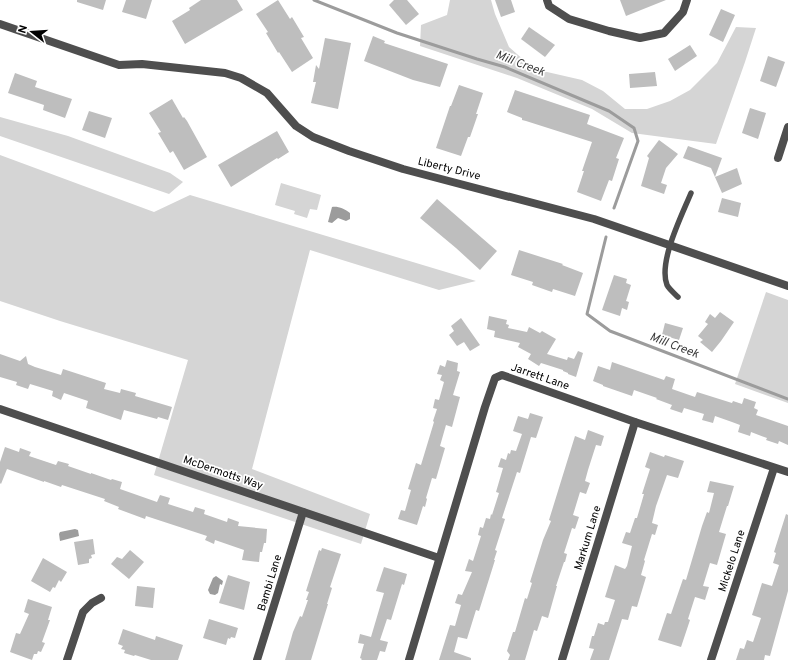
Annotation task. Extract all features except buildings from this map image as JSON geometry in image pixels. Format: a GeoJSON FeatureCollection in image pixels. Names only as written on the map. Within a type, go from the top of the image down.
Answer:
{"type":"FeatureCollection","features":[{"type":"Feature","properties":{"kind":"street"},"geometry":{"type":"LineString","coordinates":[[547,0],[549,6],[568,19],[640,38],[664,33],[683,12],[687,0]]}},
{"type":"Feature","properties":{"kind":"street","name":"Liberty Drive"},"geometry":{"type":"LineString","coordinates":[[0,24],[119,65],[142,64],[225,73],[241,78],[267,93],[296,126],[313,137],[349,151],[403,169],[594,219],[788,286]]}},
{"type":"Feature","properties":{"kind":"street"},"geometry":{"type":"LineString","coordinates":[[778,158],[788,127]]}},
{"type":"Feature","properties":{"kind":"street","name":"Jarrett Lane"},"geometry":{"type":"LineString","coordinates":[[409,660],[485,406],[496,378],[502,375],[634,422],[788,472]]}},
{"type":"Feature","properties":{"kind":"street","name":"McDermotts Way"},"geometry":{"type":"LineString","coordinates":[[0,409],[439,558]]}},
{"type":"Feature","properties":{"kind":"street","name":"Markum Lane"},"geometry":{"type":"LineString","coordinates":[[562,660],[634,422]]}},
{"type":"Feature","properties":{"kind":"street","name":"Mickelo Lane"},"geometry":{"type":"LineString","coordinates":[[711,660],[774,468]]}},
{"type":"Feature","properties":{"kind":"street","name":"Bambi Lane"},"geometry":{"type":"LineString","coordinates":[[258,660],[303,512]]}},
{"type":"Feature","properties":{"kind":"street"},"geometry":{"type":"LineString","coordinates":[[66,660],[83,612],[92,603],[101,598]]}},
{"type":"Feature","properties":{"kind":"lane"},"geometry":{"type":"LineString","coordinates":[[678,297],[667,286],[665,268],[670,245],[691,193]]}},
{"type":"Feature","properties":{"kind":"shaded area"},"geometry":{"type":"Polygon","coordinates":[[[450,0],[491,0],[495,14],[509,47],[534,69],[582,80],[603,91],[625,109],[647,109],[670,101],[690,90],[717,63],[736,27],[756,28],[716,144],[632,133],[592,109],[517,78],[420,46],[421,25],[447,15],[450,0]]]}},
{"type":"Feature","properties":{"kind":"shaded area"},"geometry":{"type":"Polygon","coordinates":[[[0,117],[68,136],[170,173],[183,182],[169,194],[0,136],[0,117]]]}},
{"type":"Feature","properties":{"kind":"shaded area"},"geometry":{"type":"Polygon","coordinates":[[[0,155],[154,212],[190,195],[476,281],[439,290],[310,250],[252,469],[370,514],[361,544],[154,475],[188,360],[0,301],[0,155]]]}},
{"type":"Feature","properties":{"kind":"shaded area"},"geometry":{"type":"Polygon","coordinates":[[[281,183],[321,195],[317,210],[310,209],[307,218],[294,214],[295,211],[275,205],[281,183]]]}},
{"type":"Feature","properties":{"kind":"shaded area"},"geometry":{"type":"Polygon","coordinates":[[[332,207],[339,207],[350,213],[350,219],[346,221],[338,218],[332,223],[328,222],[332,207]]]}},
{"type":"Feature","properties":{"kind":"shaded area"},"geometry":{"type":"Polygon","coordinates":[[[766,292],[788,300],[788,403],[735,384],[766,292]]]}},
{"type":"Feature","properties":{"kind":"shaded area"},"geometry":{"type":"Polygon","coordinates":[[[75,529],[78,530],[79,536],[60,541],[60,532],[75,529]]]}},
{"type":"Feature","properties":{"kind":"shaded area"},"geometry":{"type":"Polygon","coordinates":[[[216,576],[223,581],[222,585],[220,584],[218,593],[215,595],[210,594],[208,590],[213,578],[216,576]]]}},
{"type":"Feature","properties":{"kind":"waterway","name":"Mill Creek"},"geometry":{"type":"LineString","coordinates":[[314,0],[397,33],[505,67],[609,111],[634,128],[638,141],[614,208]]}},
{"type":"Feature","properties":{"kind":"waterway","name":"Mill Creek"},"geometry":{"type":"LineString","coordinates":[[606,237],[587,314],[610,331],[788,399]]}}]}
